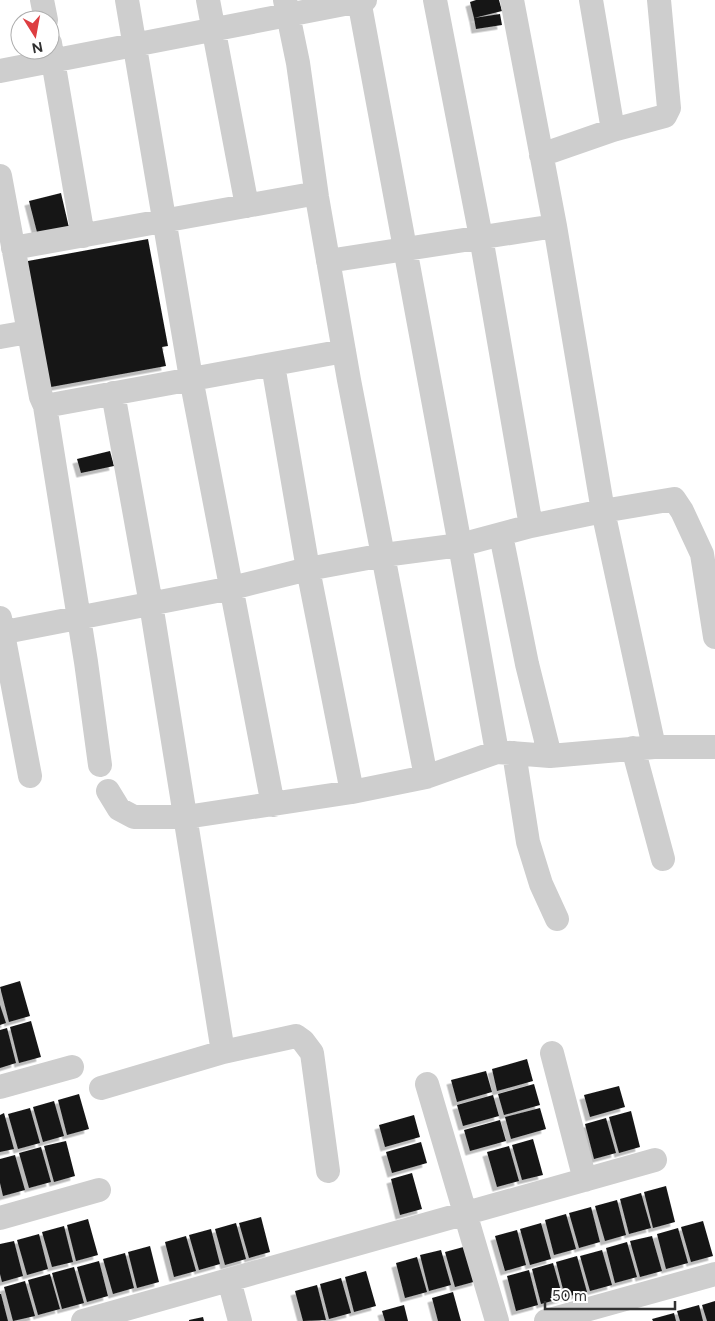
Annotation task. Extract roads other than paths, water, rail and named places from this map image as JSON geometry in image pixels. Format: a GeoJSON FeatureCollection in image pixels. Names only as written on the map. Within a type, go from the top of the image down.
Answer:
{"type":"FeatureCollection","features":[{"type":"Feature","properties":{"kind":"street"},"geometry":{"type":"LineString","coordinates":[[127,0],[191,378],[273,805]]}},
{"type":"Feature","properties":{"kind":"street"},"geometry":{"type":"LineString","coordinates":[[208,0],[247,206]]}},
{"type":"Feature","properties":{"kind":"street"},"geometry":{"type":"LineString","coordinates":[[60,51],[135,44],[214,29],[287,7],[361,0],[404,249],[460,544],[505,753],[528,842],[541,884],[557,919]]}},
{"type":"Feature","properties":{"kind":"street"},"geometry":{"type":"LineString","coordinates":[[435,0],[481,237],[531,526]]}},
{"type":"Feature","properties":{"kind":"street"},"geometry":{"type":"LineString","coordinates":[[512,0],[555,226],[663,859]]}},
{"type":"Feature","properties":{"kind":"street"},"geometry":{"type":"LineString","coordinates":[[591,0],[613,130]]}},
{"type":"Feature","properties":{"kind":"street"},"geometry":{"type":"LineString","coordinates":[[541,155],[613,130],[665,116],[668,113],[659,0]]}},
{"type":"Feature","properties":{"kind":"street"},"geometry":{"type":"LineString","coordinates":[[287,7],[298,63],[317,197],[344,351],[426,777]]}},
{"type":"Feature","properties":{"kind":"street"},"geometry":{"type":"LineString","coordinates":[[0,71],[30,60]]}},
{"type":"Feature","properties":{"kind":"street"},"geometry":{"type":"LineString","coordinates":[[53,60],[83,236]]}},
{"type":"Feature","properties":{"kind":"street"},"geometry":{"type":"LineString","coordinates":[[0,176],[28,332],[41,397],[45,406],[86,662],[100,765]]}},
{"type":"Feature","properties":{"kind":"street"},"geometry":{"type":"LineString","coordinates":[[13,248],[312,194],[317,197]]}},
{"type":"Feature","properties":{"kind":"street"},"geometry":{"type":"LineString","coordinates":[[328,261],[555,226]]}},
{"type":"Feature","properties":{"kind":"street"},"geometry":{"type":"LineString","coordinates":[[0,337],[28,332]]}},
{"type":"Feature","properties":{"kind":"street"},"geometry":{"type":"LineString","coordinates":[[45,406],[344,351]]}},
{"type":"Feature","properties":{"kind":"street"},"geometry":{"type":"LineString","coordinates":[[272,365],[308,569],[352,792]]}},
{"type":"Feature","properties":{"kind":"street"},"geometry":{"type":"LineString","coordinates":[[113,393],[186,817],[223,1052]]}},
{"type":"Feature","properties":{"kind":"street"},"geometry":{"type":"LineString","coordinates":[[30,776],[1,628],[150,604],[232,588],[308,569],[460,544],[531,526],[674,499],[686,520],[705,563],[715,638]]}},
{"type":"Feature","properties":{"kind":"street"},"geometry":{"type":"LineString","coordinates":[[501,535],[526,664],[550,756]]}},
{"type":"Feature","properties":{"kind":"street"},"geometry":{"type":"LineString","coordinates":[[108,791],[119,809],[134,817],[186,817],[352,792],[426,777],[505,753],[550,756],[644,748],[715,747]]}},
{"type":"Feature","properties":{"kind":"street"},"geometry":{"type":"LineString","coordinates":[[101,1088],[223,1052],[296,1036],[303,1041],[312,1053],[328,1171]]}},
{"type":"Feature","properties":{"kind":"street"},"geometry":{"type":"LineString","coordinates":[[552,1053],[585,1180]]}},
{"type":"Feature","properties":{"kind":"street"},"geometry":{"type":"LineString","coordinates":[[0,1087],[72,1067]]}},
{"type":"Feature","properties":{"kind":"street"},"geometry":{"type":"LineString","coordinates":[[427,1084],[497,1321]]}},
{"type":"Feature","properties":{"kind":"street"},"geometry":{"type":"LineString","coordinates":[[83,1321],[655,1160]]}},
{"type":"Feature","properties":{"kind":"street"},"geometry":{"type":"LineString","coordinates":[[0,1218],[99,1190]]}},
{"type":"Feature","properties":{"kind":"street"},"geometry":{"type":"LineString","coordinates":[[546,1321],[715,1274]]}},
{"type":"Feature","properties":{"kind":"street"},"geometry":{"type":"LineString","coordinates":[[229,1280],[240,1321]]}}]}
